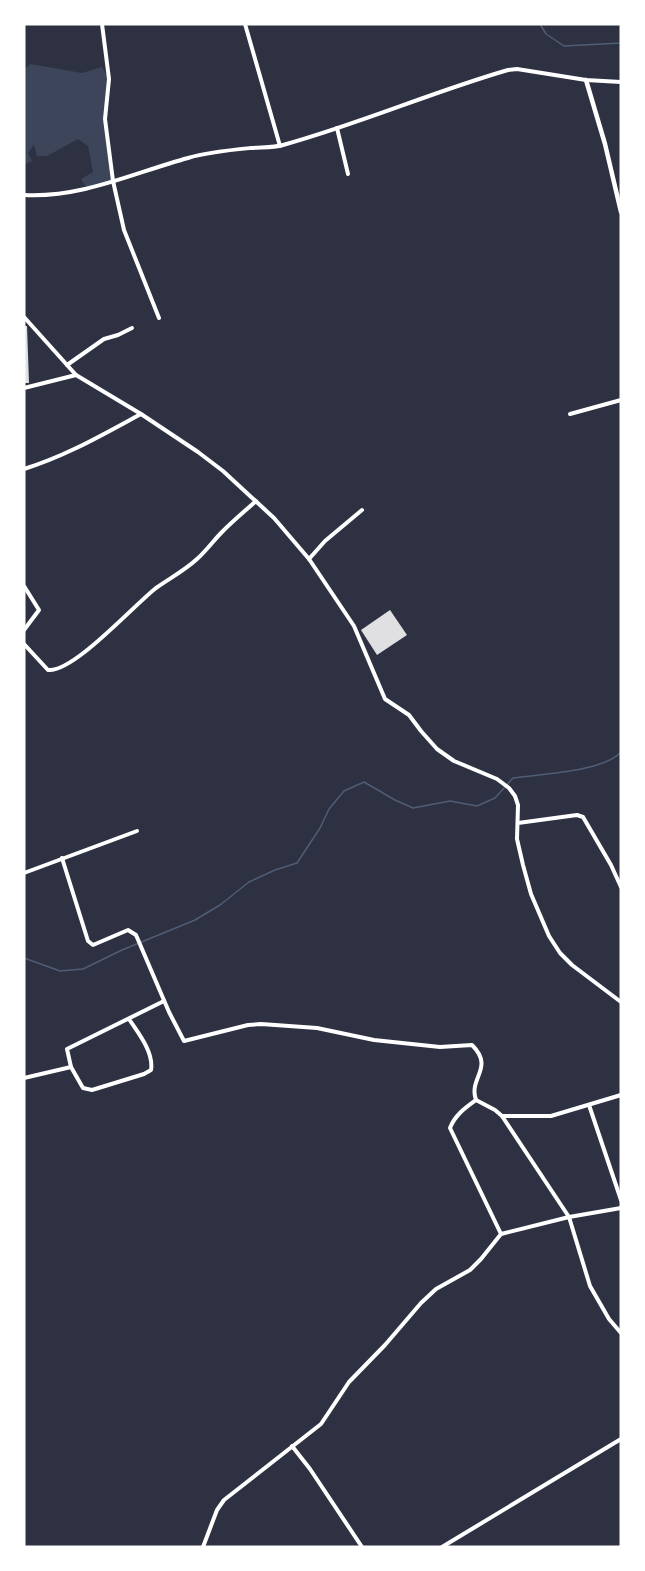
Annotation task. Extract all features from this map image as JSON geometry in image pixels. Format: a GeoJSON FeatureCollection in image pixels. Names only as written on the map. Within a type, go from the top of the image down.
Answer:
{"type":"FeatureCollection","features":[{"type":"Feature","properties":{"kind":"street"},"geometry":{"type":"LineString","coordinates":[[102,24],[109,79],[105,119],[113,181],[124,230],[159,318]]}},
{"type":"Feature","properties":{"kind":"street"},"geometry":{"type":"LineString","coordinates":[[245,24],[280,146]]}},
{"type":"Feature","properties":{"kind":"street"},"geometry":{"type":"LineString","coordinates":[[24,195],[66,194],[90,189],[190,157],[239,149],[280,146],[508,69],[586,80],[621,82]]}},
{"type":"Feature","properties":{"kind":"street"},"geometry":{"type":"LineString","coordinates":[[586,80],[605,144],[621,212]]}},
{"type":"Feature","properties":{"kind":"street"},"geometry":{"type":"LineString","coordinates":[[337,128],[348,174]]}},
{"type":"Feature","properties":{"kind":"street"},"geometry":{"type":"LineString","coordinates":[[24,317],[76,375],[198,452],[274,518],[309,559],[354,626],[385,699],[409,715],[437,749],[454,761],[496,779],[509,788],[518,805],[517,839],[523,865],[531,894],[549,936],[560,953],[572,965],[621,1002]]}},
{"type":"Feature","properties":{"kind":"street"},"geometry":{"type":"LineString","coordinates":[[67,365],[104,339],[132,328]]}},
{"type":"Feature","properties":{"kind":"street"},"geometry":{"type":"LineString","coordinates":[[24,388],[76,375]]}},
{"type":"Feature","properties":{"kind":"street"},"geometry":{"type":"LineString","coordinates":[[570,414],[621,400]]}},
{"type":"Feature","properties":{"kind":"street"},"geometry":{"type":"LineString","coordinates":[[24,469],[51,461],[75,450],[141,414]]}},
{"type":"Feature","properties":{"kind":"street"},"geometry":{"type":"LineString","coordinates":[[24,644],[48,670],[54,671],[61,668],[94,644],[157,588],[198,559],[221,533],[256,501]]}},
{"type":"Feature","properties":{"kind":"street"},"geometry":{"type":"LineString","coordinates":[[309,559],[325,541],[362,510]]}},
{"type":"Feature","properties":{"kind":"street"},"geometry":{"type":"LineString","coordinates":[[24,586],[39,610],[24,630]]}},
{"type":"Feature","properties":{"kind":"street"},"geometry":{"type":"LineString","coordinates":[[518,823],[577,815],[583,817],[621,887]]}},
{"type":"Feature","properties":{"kind":"street"},"geometry":{"type":"LineString","coordinates":[[24,873],[137,831]]}},
{"type":"Feature","properties":{"kind":"street"},"geometry":{"type":"LineString","coordinates":[[62,858],[88,941],[93,945],[124,931],[133,932],[141,944],[182,1039],[186,1041],[207,1034],[261,1024],[317,1028],[374,1040],[440,1047],[472,1045],[480,1053],[482,1062],[481,1072],[474,1088],[476,1100]]}},
{"type":"Feature","properties":{"kind":"street"},"geometry":{"type":"LineString","coordinates":[[129,1019],[152,1060],[151,1070],[86,1090],[79,1083],[71,1067],[67,1049],[164,1000]]}},
{"type":"Feature","properties":{"kind":"street"},"geometry":{"type":"LineString","coordinates":[[24,1078],[71,1067]]}},
{"type":"Feature","properties":{"kind":"street"},"geometry":{"type":"LineString","coordinates":[[502,1116],[550,1116],[621,1095]]}},
{"type":"Feature","properties":{"kind":"street"},"geometry":{"type":"LineString","coordinates":[[476,1100],[502,1116],[569,1217],[590,1286],[609,1319],[621,1333]]}},
{"type":"Feature","properties":{"kind":"street"},"geometry":{"type":"LineString","coordinates":[[476,1100],[459,1114],[450,1128],[501,1234]]}},
{"type":"Feature","properties":{"kind":"street"},"geometry":{"type":"LineString","coordinates":[[589,1105],[621,1200]]}},
{"type":"Feature","properties":{"kind":"street"},"geometry":{"type":"LineString","coordinates":[[203,1547],[217,1510],[224,1500],[321,1424],[349,1382],[421,1303],[436,1289],[470,1270],[501,1234],[569,1217],[621,1208]]}},
{"type":"Feature","properties":{"kind":"street"},"geometry":{"type":"LineString","coordinates":[[442,1547],[621,1439]]}},
{"type":"Feature","properties":{"kind":"street"},"geometry":{"type":"LineString","coordinates":[[292,1446],[362,1547]]}},
{"type":"Feature","properties":{"kind":"shaded area"},"geometry":{"type":"Polygon","coordinates":[[[31,64],[82,73],[102,67],[109,79],[105,119],[113,181],[86,187],[81,179],[93,172],[88,146],[78,139],[47,156],[37,156],[34,145],[28,153],[32,161],[24,165],[24,69],[31,64]]]}},
{"type":"Feature","properties":{"kind":"building"},"geometry":{"type":"Polygon","coordinates":[[[24,326],[27,326],[29,383],[24,383],[24,326]]]}},
{"type":"Feature","properties":{"kind":"building"},"geometry":{"type":"Polygon","coordinates":[[[390,610],[407,635],[377,655],[361,630],[390,610]]]}},
{"type":"Feature","properties":{"kind":"waterway"},"geometry":{"type":"LineString","coordinates":[[540,24],[546,34],[564,46],[621,43]]}},
{"type":"Feature","properties":{"kind":"waterway"},"geometry":{"type":"LineString","coordinates":[[24,958],[60,971],[83,969],[195,920],[220,905],[249,882],[297,863],[320,828],[329,809],[344,791],[364,782],[413,808],[450,801],[477,806],[495,798],[513,778],[586,768],[612,759],[621,752]]}}]}
